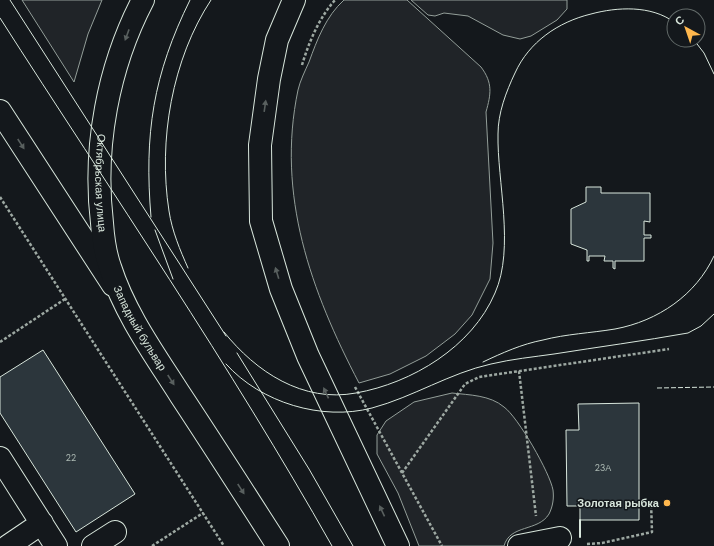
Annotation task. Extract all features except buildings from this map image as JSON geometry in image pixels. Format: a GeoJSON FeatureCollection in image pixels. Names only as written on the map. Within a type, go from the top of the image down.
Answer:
{"type":"FeatureCollection","features":[{"type":"Feature","properties":{"kind":"main road","name":"Октябрьская улица"},"geometry":{"type":"LineString","coordinates":[[122,299],[109,266],[103,238],[99,172],[107,101],[114,73],[131,24],[143,0]]}},
{"type":"Feature","properties":{"kind":"main road"},"geometry":{"type":"LineString","coordinates":[[294,0],[277,40],[260,145],[261,221],[281,289],[308,356],[398,546]]}},
{"type":"Feature","properties":{"kind":"main road","name":"Западный бульвар"},"geometry":{"type":"LineString","coordinates":[[0,111],[122,299],[146,341],[278,546]]}},
{"type":"Feature","properties":{"kind":"main road"},"geometry":{"type":"LineString","coordinates":[[0,458],[56,546]]}},
{"type":"Feature","properties":{"kind":"main road"},"geometry":{"type":"LineString","coordinates":[[8,546],[42,523]]}},
{"type":"Feature","properties":{"kind":"main road"},"geometry":{"type":"LineString","coordinates":[[93,546],[115,532]]}},
{"type":"Feature","properties":{"kind":"path"},"geometry":{"type":"LineString","coordinates":[[301,68],[310,41],[328,8],[335,0]]}},
{"type":"Feature","properties":{"kind":"path"},"geometry":{"type":"LineString","coordinates":[[0,197],[224,546]]}},
{"type":"Feature","properties":{"kind":"path"},"geometry":{"type":"LineString","coordinates":[[0,342],[65,299]]}},
{"type":"Feature","properties":{"kind":"path"},"geometry":{"type":"LineString","coordinates":[[402,473],[465,384],[479,377],[669,349]]}},
{"type":"Feature","properties":{"kind":"path"},"geometry":{"type":"LineString","coordinates":[[518,372],[539,542]]}},
{"type":"Feature","properties":{"kind":"path"},"geometry":{"type":"LineString","coordinates":[[353,383],[442,546]]}},
{"type":"Feature","properties":{"kind":"path"},"geometry":{"type":"LineString","coordinates":[[581,544],[602,543],[652,532],[651,501]]}},
{"type":"Feature","properties":{"kind":"path"},"geometry":{"type":"LineString","coordinates":[[152,546],[204,513]]}},
{"type":"Feature","properties":{"kind":"shaded area"},"geometry":{"type":"Polygon","coordinates":[[[22,0],[102,0],[88,34],[74,82],[22,0]]]}},
{"type":"Feature","properties":{"kind":"shaded area"},"geometry":{"type":"Polygon","coordinates":[[[344,0],[407,0],[481,67],[488,78],[490,89],[486,112],[493,243],[490,279],[472,315],[455,334],[426,356],[390,374],[359,383],[326,313],[313,278],[302,241],[295,205],[292,167],[292,129],[301,80],[315,45],[327,21],[344,0]]]}},
{"type":"Feature","properties":{"kind":"shaded area"},"geometry":{"type":"Polygon","coordinates":[[[411,0],[567,0],[567,9],[557,20],[531,36],[520,39],[503,35],[468,16],[444,13],[435,16],[428,15],[411,0]]]}},
{"type":"Feature","properties":{"kind":"shaded area"},"geometry":{"type":"Polygon","coordinates":[[[452,393],[486,398],[504,407],[525,433],[551,482],[553,499],[549,514],[538,524],[512,534],[507,539],[504,546],[419,546],[398,493],[377,454],[377,435],[386,421],[414,402],[452,393]]]}},
{"type":"Feature","properties":{"kind":"tram line"},"geometry":{"type":"LineString","coordinates":[[10,0],[226,336]]}},
{"type":"Feature","properties":{"kind":"tram line"},"geometry":{"type":"LineString","coordinates":[[151,217],[149,159],[154,106],[167,54],[177,27],[190,0]]}},
{"type":"Feature","properties":{"kind":"tram line"},"geometry":{"type":"LineString","coordinates":[[188,268],[179,247],[170,218],[166,184],[165,157],[167,129],[171,101],[186,48],[211,0]]}},
{"type":"Feature","properties":{"kind":"tram line"},"geometry":{"type":"LineString","coordinates":[[224,332],[237,347],[266,372],[299,389],[318,393],[336,395],[356,393],[377,388],[398,381],[438,360],[456,346],[485,312],[495,293],[501,275],[504,256],[504,214],[498,152],[498,126],[506,95],[521,62],[536,43],[556,28],[567,22],[591,14],[612,10],[634,9],[644,10],[666,17]]}},
{"type":"Feature","properties":{"kind":"tram line"},"geometry":{"type":"LineString","coordinates":[[0,18],[212,346],[253,412],[332,546]]}},
{"type":"Feature","properties":{"kind":"tram line"},"geometry":{"type":"LineString","coordinates":[[700,48],[714,74]]}},
{"type":"Feature","properties":{"kind":"tram line"},"geometry":{"type":"LineString","coordinates":[[155,230],[173,279]]}},
{"type":"Feature","properties":{"kind":"tram line"},"geometry":{"type":"LineString","coordinates":[[483,362],[527,344],[561,336],[615,329],[646,320],[674,304],[686,294],[697,283],[714,256]]}},
{"type":"Feature","properties":{"kind":"tram line"},"geometry":{"type":"LineString","coordinates":[[226,364],[240,378],[257,389],[293,406],[333,412],[353,411],[372,408],[402,398],[461,373],[491,364],[515,359],[688,333],[701,326],[714,314]]}},
{"type":"Feature","properties":{"kind":"tram line"},"geometry":{"type":"LineString","coordinates":[[237,353],[309,469],[353,546]]}},
{"type":"Feature","properties":{"kind":"fence"},"geometry":{"type":"LineString","coordinates":[[657,388],[714,387]]}},
{"type":"Feature","properties":{"kind":"wall"},"geometry":{"type":"LineString","coordinates":[[580,520],[580,537]]}},
{"type":"Feature","properties":{"kind":"place","name":"Золотая рыбка"},"geometry":{"type":"Point","coordinates":[667,503]}}]}
